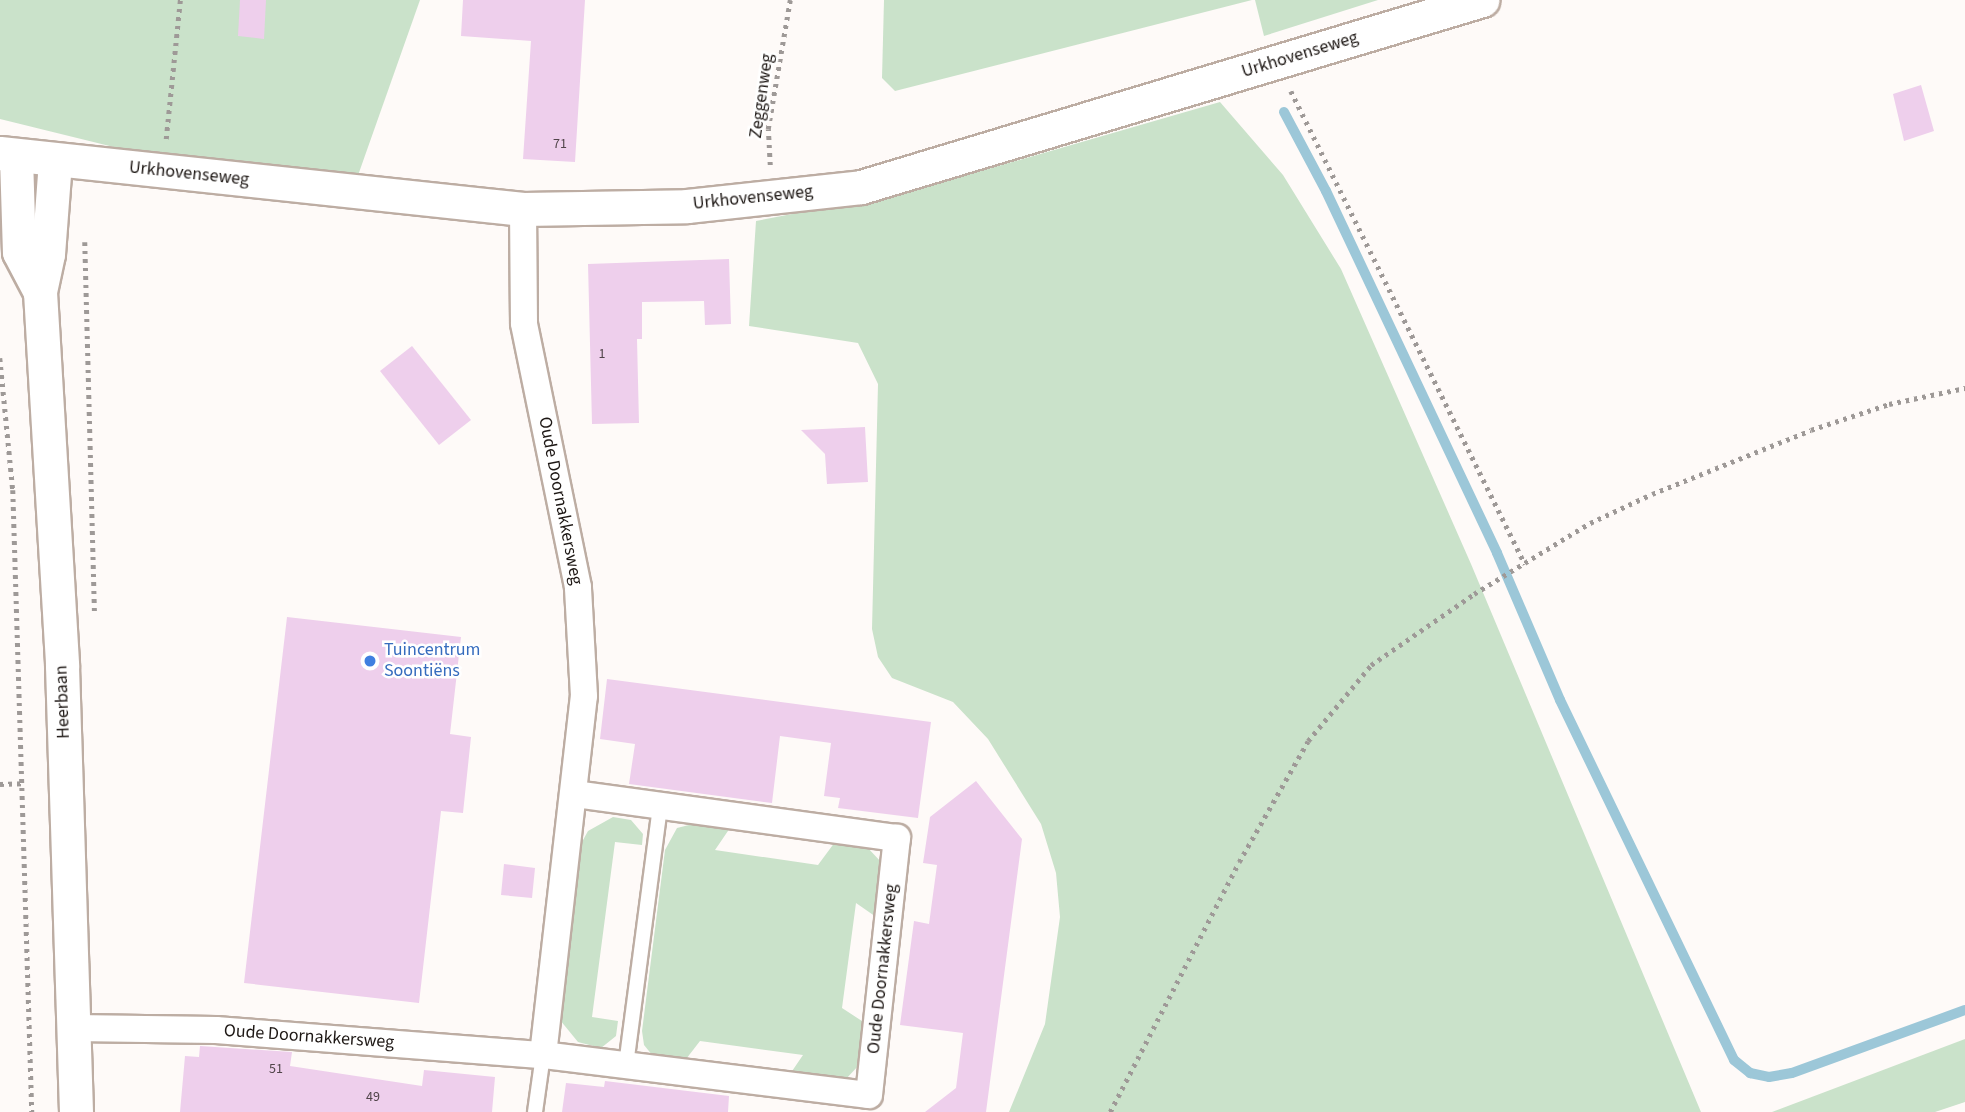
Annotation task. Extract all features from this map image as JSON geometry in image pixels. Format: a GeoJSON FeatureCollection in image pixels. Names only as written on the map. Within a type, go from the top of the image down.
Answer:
{"type":"FeatureCollection","features":[{"type":"Feature","properties":{"kind":"street","name":"Urkhovenseweg"},"geometry":{"type":"LineString","coordinates":[[8,155],[523,209],[687,206],[860,187],[1482,0]]}},
{"type":"Feature","properties":{"kind":"street","name":"Heerbaan"},"geometry":{"type":"LineString","coordinates":[[8,155],[19,252],[40,292]]}},
{"type":"Feature","properties":{"kind":"street","name":"Heerbaan"},"geometry":{"type":"LineString","coordinates":[[55,161],[48,254],[40,292],[62,666],[76,1112]]}},
{"type":"Feature","properties":{"kind":"street","name":"Oude Doornakkersweg"},"geometry":{"type":"LineString","coordinates":[[523,209],[524,323],[578,587],[584,696],[576,794],[543,1055]]}},
{"type":"Feature","properties":{"kind":"street","name":"Oude Doornakkersweg"},"geometry":{"type":"LineString","coordinates":[[75,1028],[216,1030],[543,1055],[869,1094],[897,838],[576,794]]}},
{"type":"Feature","properties":{"kind":"lane"},"geometry":{"type":"LineString","coordinates":[[626,1065],[660,805]]}},
{"type":"Feature","properties":{"kind":"lane"},"geometry":{"type":"LineString","coordinates":[[535,1112],[543,1055]]}},
{"type":"Feature","properties":{"kind":"path"},"geometry":{"type":"LineString","coordinates":[[163,172],[180,0]]}},
{"type":"Feature","properties":{"kind":"path","name":"Zeggenweg"},"geometry":{"type":"LineString","coordinates":[[772,196],[768,129],[790,0]]}},
{"type":"Feature","properties":{"kind":"path"},"geometry":{"type":"LineString","coordinates":[[1276,62],[1525,564]]}},
{"type":"Feature","properties":{"kind":"path"},"geometry":{"type":"LineString","coordinates":[[0,358],[13,490],[32,1112]]}},
{"type":"Feature","properties":{"kind":"path"},"geometry":{"type":"LineString","coordinates":[[1110,1112],[1239,862],[1308,741],[1371,665],[1494,581],[1590,523],[1652,494],[1811,430],[1889,404],[1965,388]]}},
{"type":"Feature","properties":{"kind":"path"},"geometry":{"type":"LineString","coordinates":[[0,784],[24,783]]}},
{"type":"Feature","properties":{"kind":"green space"},"geometry":{"type":"Polygon","coordinates":[[[0,0],[420,0],[356,181],[138,153],[0,119],[0,0]]]}},
{"type":"Feature","properties":{"kind":"green space"},"geometry":{"type":"Polygon","coordinates":[[[884,0],[1252,0],[895,91],[882,78],[884,0]]]}},
{"type":"Feature","properties":{"kind":"green space"},"geometry":{"type":"Polygon","coordinates":[[[1255,0],[1378,0],[1264,36],[1255,0]]]}},
{"type":"Feature","properties":{"kind":"green space"},"geometry":{"type":"Polygon","coordinates":[[[1220,102],[1283,175],[1341,269],[1471,564],[1701,1112],[1009,1112],[1045,1024],[1060,917],[1056,873],[1041,824],[988,739],[953,702],[892,678],[878,657],[872,629],[878,384],[858,343],[749,326],[756,221],[912,191],[1220,102]]]}},
{"type":"Feature","properties":{"kind":"green space"},"geometry":{"type":"Polygon","coordinates":[[[613,817],[631,820],[643,834],[642,845],[615,842],[592,1017],[618,1021],[616,1036],[601,1048],[578,1042],[560,1020],[577,851],[588,831],[613,817]]]}},
{"type":"Feature","properties":{"kind":"green space"},"geometry":{"type":"Polygon","coordinates":[[[697,823],[730,828],[715,850],[818,865],[835,842],[866,846],[882,863],[879,919],[856,903],[842,1008],[865,1023],[860,1064],[845,1080],[788,1077],[803,1055],[700,1041],[683,1063],[653,1056],[644,1045],[642,1031],[665,850],[677,828],[697,823]]]}},
{"type":"Feature","properties":{"kind":"green space"},"geometry":{"type":"Polygon","coordinates":[[[1965,1039],[1965,1102],[1935,1112],[1772,1112],[1965,1039]]]}},
{"type":"Feature","properties":{"kind":"building"},"geometry":{"type":"Polygon","coordinates":[[[240,0],[266,0],[264,39],[238,36],[240,0]]]}},
{"type":"Feature","properties":{"kind":"building"},"geometry":{"type":"Polygon","coordinates":[[[463,0],[585,0],[575,162],[523,159],[531,41],[461,36],[463,0]]]}},
{"type":"Feature","properties":{"kind":"building"},"geometry":{"type":"Polygon","coordinates":[[[1921,85],[1934,131],[1904,141],[1893,94],[1921,85]]]}},
{"type":"Feature","properties":{"kind":"building"},"geometry":{"type":"Polygon","coordinates":[[[729,259],[731,324],[705,325],[704,301],[642,302],[642,339],[637,339],[639,423],[592,424],[588,264],[729,259]]]}},
{"type":"Feature","properties":{"kind":"building"},"geometry":{"type":"Polygon","coordinates":[[[412,346],[471,420],[439,445],[380,371],[412,346]]]}},
{"type":"Feature","properties":{"kind":"building"},"geometry":{"type":"Polygon","coordinates":[[[865,427],[868,482],[827,484],[825,454],[801,430],[865,427]]]}},
{"type":"Feature","properties":{"kind":"building"},"geometry":{"type":"Polygon","coordinates":[[[287,617],[461,637],[450,734],[471,737],[463,813],[441,811],[419,1003],[244,983],[287,617]]]}},
{"type":"Feature","properties":{"kind":"building"},"geometry":{"type":"Polygon","coordinates":[[[607,679],[931,722],[918,818],[838,808],[840,798],[824,796],[831,743],[780,736],[772,803],[629,784],[635,744],[600,739],[607,679]]]}},
{"type":"Feature","properties":{"kind":"building"},"geometry":{"type":"Polygon","coordinates":[[[976,781],[1022,839],[986,1112],[925,1112],[956,1088],[963,1033],[900,1025],[914,921],[929,924],[937,865],[923,863],[930,817],[976,781]]]}},
{"type":"Feature","properties":{"kind":"building"},"geometry":{"type":"Polygon","coordinates":[[[504,864],[535,868],[532,898],[501,895],[504,864]]]}},
{"type":"Feature","properties":{"kind":"building"},"geometry":{"type":"Polygon","coordinates":[[[200,1046],[292,1052],[290,1066],[422,1086],[424,1070],[495,1077],[492,1112],[180,1112],[185,1056],[199,1057],[200,1046]]]}},
{"type":"Feature","properties":{"kind":"building"},"geometry":{"type":"Polygon","coordinates":[[[605,1081],[729,1096],[728,1112],[562,1112],[566,1083],[604,1087],[605,1081]]]}},
{"type":"Feature","properties":{"kind":"waterway"},"geometry":{"type":"LineString","coordinates":[[1284,112],[1326,191],[1497,553],[1560,700],[1734,1060],[1750,1073],[1769,1077],[1792,1073],[1965,1010]]}},
{"type":"Feature","properties":{"kind":"place","name":"Tuincentrum Soontiëns"},"geometry":{"type":"Point","coordinates":[370,661]}}]}
